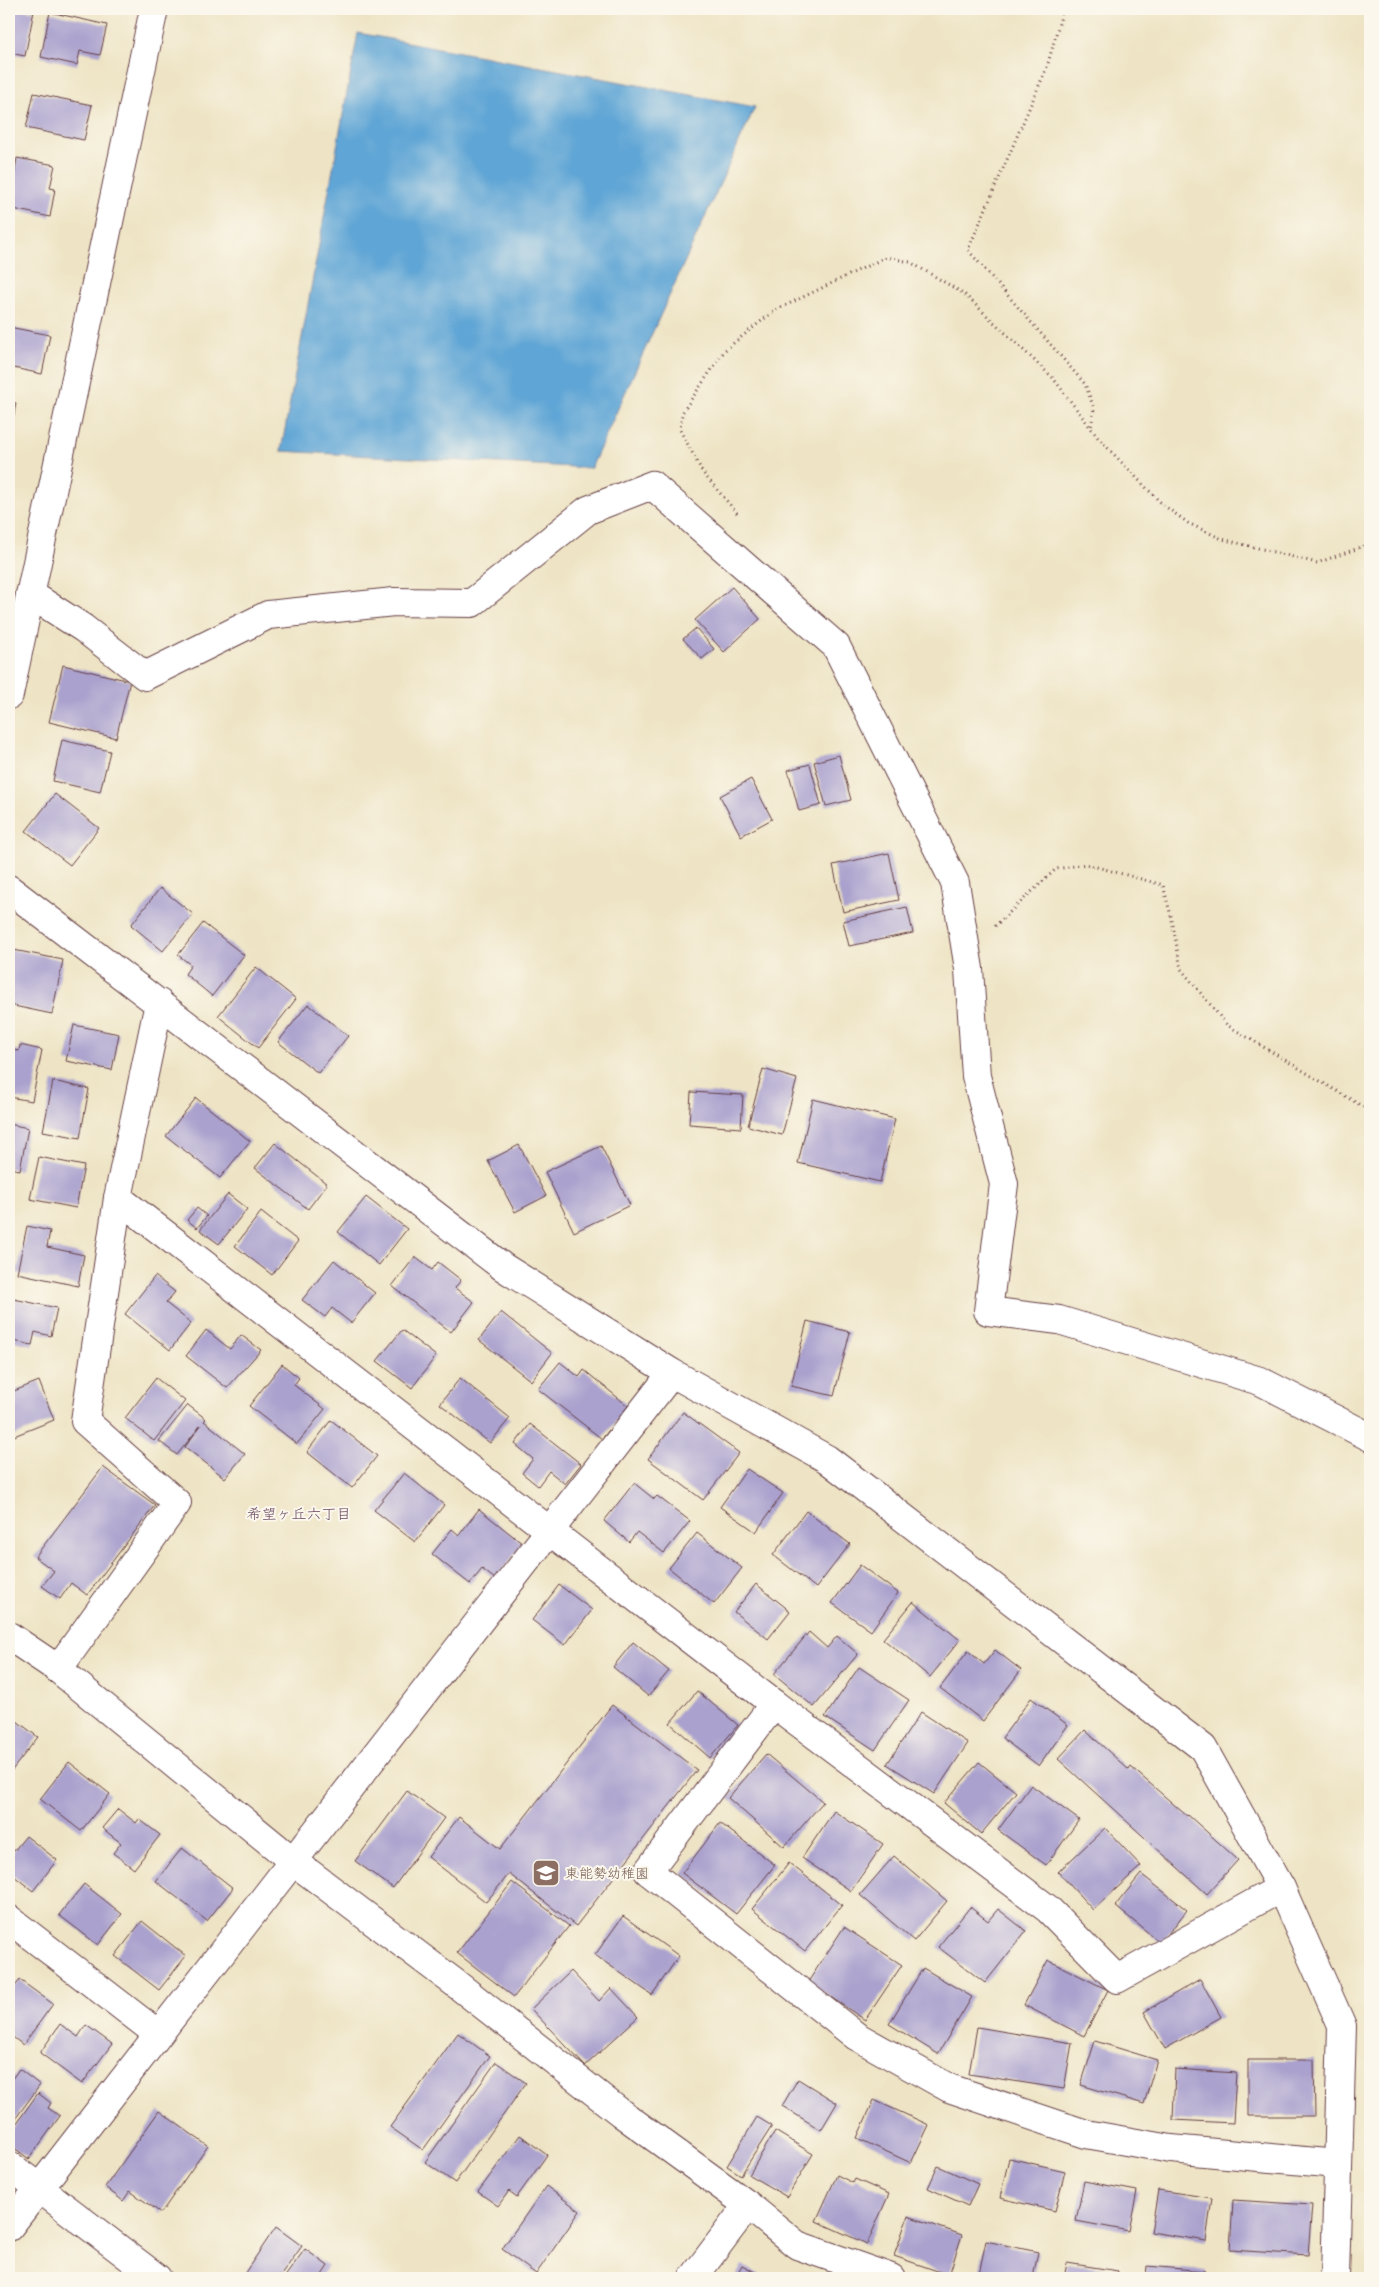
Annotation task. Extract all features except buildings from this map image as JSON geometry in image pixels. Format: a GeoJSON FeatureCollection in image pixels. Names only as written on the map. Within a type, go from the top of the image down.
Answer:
{"type":"FeatureCollection","features":[{"type":"Feature","properties":{"kind":"street"},"geometry":{"type":"LineString","coordinates":[[9,695],[154,9]]}},
{"type":"Feature","properties":{"kind":"street"},"geometry":{"type":"LineString","coordinates":[[30,594],[83,628],[145,676],[268,615],[394,602],[472,603],[588,510],[652,485],[836,646],[955,884],[967,953],[976,1076],[1004,1184],[988,1310],[1059,1320],[1260,1381],[1370,1437]]}},
{"type":"Feature","properties":{"kind":"street"},"geometry":{"type":"LineString","coordinates":[[9,889],[502,1267],[672,1373],[827,1459],[1203,1748],[1281,1888],[1342,2026],[1335,2278]]}},
{"type":"Feature","properties":{"kind":"street"},"geometry":{"type":"LineString","coordinates":[[58,1669],[177,1503],[85,1421],[118,1198],[159,1003]]}},
{"type":"Feature","properties":{"kind":"street"},"geometry":{"type":"LineString","coordinates":[[118,1198],[774,1704],[1048,1909],[1117,1979],[1281,1888]]}},
{"type":"Feature","properties":{"kind":"street"},"geometry":{"type":"LineString","coordinates":[[9,2227],[672,1373]]}},
{"type":"Feature","properties":{"kind":"street"},"geometry":{"type":"LineString","coordinates":[[9,1636],[58,1669],[293,1861],[455,1982],[621,2113],[748,2205],[797,2245],[890,2278]]}},
{"type":"Feature","properties":{"kind":"street"},"geometry":{"type":"LineString","coordinates":[[774,1704],[648,1871],[856,2036],[949,2088],[1086,2134],[1171,2149],[1338,2164]]}},
{"type":"Feature","properties":{"kind":"street"},"geometry":{"type":"LineString","coordinates":[[9,1919],[158,2034]]}},
{"type":"Feature","properties":{"kind":"street"},"geometry":{"type":"LineString","coordinates":[[9,2165],[157,2278]]}},
{"type":"Feature","properties":{"kind":"street"},"geometry":{"type":"LineString","coordinates":[[693,2278],[748,2205]]}},
{"type":"Feature","properties":{"kind":"path"},"geometry":{"type":"LineString","coordinates":[[1063,9],[1046,67],[968,250],[1085,384],[1094,408],[1090,428]]}},
{"type":"Feature","properties":{"kind":"path"},"geometry":{"type":"LineString","coordinates":[[741,517],[704,473],[680,430],[682,413],[725,350],[774,311],[886,257],[910,262],[963,293],[1053,378],[1090,428],[1162,504],[1188,523],[1222,539],[1317,563],[1370,544]]}},
{"type":"Feature","properties":{"kind":"path"},"geometry":{"type":"LineString","coordinates":[[967,953],[1056,869],[1086,864],[1163,885],[1172,920],[1181,970],[1226,1025],[1370,1111]]}},
{"type":"Feature","properties":{"kind":"water"},"geometry":{"type":"Polygon","coordinates":[[[358,33],[755,107],[591,468],[281,451],[358,33]]]}},
{"type":"Feature","properties":{"kind":"place","name":"東能勢幼稚園"},"geometry":{"type":"Point","coordinates":[546,1873]}},
{"type":"Feature","properties":{"kind":"district","name":"希望ヶ丘六丁目"},"geometry":{"type":"Point","coordinates":[299,1514]}}]}
